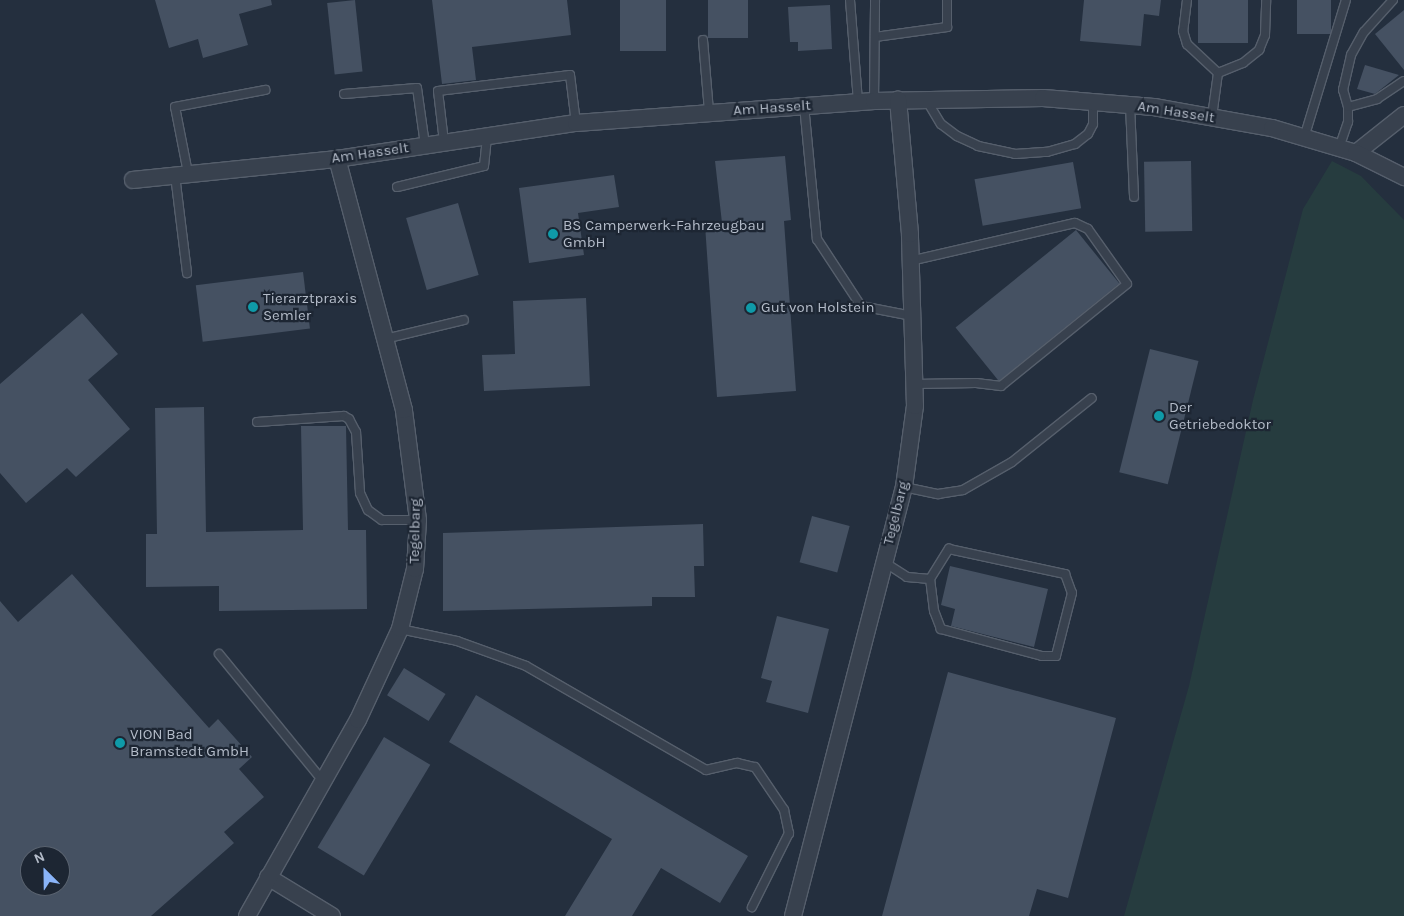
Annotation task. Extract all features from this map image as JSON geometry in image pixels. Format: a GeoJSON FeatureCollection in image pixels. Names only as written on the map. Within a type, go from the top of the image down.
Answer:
{"type":"FeatureCollection","features":[{"type":"Feature","properties":{"kind":"street","name":"Am Hasselt"},"geometry":{"type":"LineString","coordinates":[[133,180],[337,159],[576,123],[866,101],[1043,98],[1130,105],[1212,118],[1304,138],[1356,153],[1404,177]]}},
{"type":"Feature","properties":{"kind":"street","name":"Tegelbarg"},"geometry":{"type":"LineString","coordinates":[[793,916],[904,487],[915,406],[910,261],[898,100]]}},
{"type":"Feature","properties":{"kind":"street"},"geometry":{"type":"LineString","coordinates":[[1356,153],[1404,114]]}},
{"type":"Feature","properties":{"kind":"street","name":"Tegelbarg"},"geometry":{"type":"LineString","coordinates":[[247,916],[358,720],[400,629],[415,569],[418,520],[404,410],[383,340],[337,159]]}},
{"type":"Feature","properties":{"kind":"street"},"geometry":{"type":"LineString","coordinates":[[268,877],[332,916]]}},
{"type":"Feature","properties":{"kind":"lane"},"geometry":{"type":"LineString","coordinates":[[850,0],[866,101]]}},
{"type":"Feature","properties":{"kind":"lane"},"geometry":{"type":"LineString","coordinates":[[866,101],[875,37],[875,0]]}},
{"type":"Feature","properties":{"kind":"lane"},"geometry":{"type":"LineString","coordinates":[[875,37],[947,27],[947,0]]}},
{"type":"Feature","properties":{"kind":"lane"},"geometry":{"type":"LineString","coordinates":[[1187,0],[1184,31],[1187,44],[1218,73]]}},
{"type":"Feature","properties":{"kind":"lane"},"geometry":{"type":"LineString","coordinates":[[1218,73],[1244,62],[1259,50],[1265,35],[1266,0]]}},
{"type":"Feature","properties":{"kind":"lane"},"geometry":{"type":"LineString","coordinates":[[1304,138],[1346,0]]}},
{"type":"Feature","properties":{"kind":"lane"},"geometry":{"type":"LineString","coordinates":[[1340,148],[1348,122],[1348,108],[1343,90],[1351,55],[1364,32],[1394,0]]}},
{"type":"Feature","properties":{"kind":"lane"},"geometry":{"type":"LineString","coordinates":[[704,40],[709,112]]}},
{"type":"Feature","properties":{"kind":"lane"},"geometry":{"type":"LineString","coordinates":[[1212,118],[1218,73]]}},
{"type":"Feature","properties":{"kind":"lane"},"geometry":{"type":"LineString","coordinates":[[444,142],[438,91],[570,74],[576,123]]}},
{"type":"Feature","properties":{"kind":"lane"},"geometry":{"type":"LineString","coordinates":[[1348,108],[1377,99],[1404,81]]}},
{"type":"Feature","properties":{"kind":"lane"},"geometry":{"type":"LineString","coordinates":[[344,94],[417,88],[425,145]]}},
{"type":"Feature","properties":{"kind":"lane"},"geometry":{"type":"LineString","coordinates":[[187,273],[182,174],[175,107],[265,90]]}},
{"type":"Feature","properties":{"kind":"lane"},"geometry":{"type":"LineString","coordinates":[[926,99],[941,124],[957,136],[978,146],[1015,154],[1047,152],[1074,144],[1088,134],[1093,124],[1093,102]]}},
{"type":"Feature","properties":{"kind":"lane"},"geometry":{"type":"LineString","coordinates":[[804,105],[817,239],[861,306],[912,316]]}},
{"type":"Feature","properties":{"kind":"lane"},"geometry":{"type":"LineString","coordinates":[[1130,105],[1134,197]]}},
{"type":"Feature","properties":{"kind":"lane"},"geometry":{"type":"LineString","coordinates":[[397,187],[484,166],[487,136]]}},
{"type":"Feature","properties":{"kind":"lane"},"geometry":{"type":"LineString","coordinates":[[910,261],[1075,223],[1088,229],[1127,284],[1001,386],[976,383],[914,384]]}},
{"type":"Feature","properties":{"kind":"lane"},"geometry":{"type":"LineString","coordinates":[[383,340],[464,320]]}},
{"type":"Feature","properties":{"kind":"lane"},"geometry":{"type":"LineString","coordinates":[[904,487],[938,494],[963,490],[1012,462],[1092,398]]}},
{"type":"Feature","properties":{"kind":"lane"},"geometry":{"type":"LineString","coordinates":[[257,422],[344,416],[349,419],[356,432],[360,493],[368,510],[382,520],[418,520]]}},
{"type":"Feature","properties":{"kind":"lane"},"geometry":{"type":"LineString","coordinates":[[949,549],[1065,574],[1072,593],[1056,656],[1042,656],[940,630],[934,611],[930,579],[949,549]]}},
{"type":"Feature","properties":{"kind":"lane"},"geometry":{"type":"LineString","coordinates":[[884,562],[907,576],[930,579]]}},
{"type":"Feature","properties":{"kind":"lane"},"geometry":{"type":"LineString","coordinates":[[400,629],[457,641],[532,668],[706,770],[737,763],[755,768],[784,810],[789,833],[752,907]]}},
{"type":"Feature","properties":{"kind":"lane"},"geometry":{"type":"LineString","coordinates":[[219,654],[323,781]]}},
{"type":"Feature","properties":{"kind":"green space"},"geometry":{"type":"Polygon","coordinates":[[[1332,161],[1361,176],[1404,220],[1404,916],[1124,916],[1189,686],[1253,400],[1303,209],[1332,161]]]}},
{"type":"Feature","properties":{"kind":"building"},"geometry":{"type":"Polygon","coordinates":[[[155,0],[271,0],[272,5],[239,14],[248,45],[203,58],[198,39],[169,48],[155,0]]]}},
{"type":"Feature","properties":{"kind":"building"},"geometry":{"type":"Polygon","coordinates":[[[355,0],[363,72],[335,75],[327,3],[355,0]]]}},
{"type":"Feature","properties":{"kind":"building"},"geometry":{"type":"Polygon","coordinates":[[[432,0],[567,0],[571,35],[472,47],[476,80],[442,84],[432,0]]]}},
{"type":"Feature","properties":{"kind":"building"},"geometry":{"type":"Polygon","coordinates":[[[620,0],[666,0],[666,51],[620,51],[620,0]]]}},
{"type":"Feature","properties":{"kind":"building"},"geometry":{"type":"Polygon","coordinates":[[[708,0],[748,0],[748,38],[708,38],[708,0]]]}},
{"type":"Feature","properties":{"kind":"building"},"geometry":{"type":"Polygon","coordinates":[[[1084,0],[1161,0],[1159,16],[1144,14],[1141,46],[1080,41],[1084,0]]]}},
{"type":"Feature","properties":{"kind":"building"},"geometry":{"type":"Polygon","coordinates":[[[1198,0],[1248,0],[1248,43],[1198,43],[1198,0]]]}},
{"type":"Feature","properties":{"kind":"building"},"geometry":{"type":"Polygon","coordinates":[[[1297,0],[1331,0],[1331,34],[1297,34],[1297,0]]]}},
{"type":"Feature","properties":{"kind":"building"},"geometry":{"type":"Polygon","coordinates":[[[830,5],[832,49],[798,51],[798,42],[790,42],[788,7],[830,5]]]}},
{"type":"Feature","properties":{"kind":"building"},"geometry":{"type":"Polygon","coordinates":[[[1404,10],[1404,70],[1375,34],[1404,10]]]}},
{"type":"Feature","properties":{"kind":"building"},"geometry":{"type":"Polygon","coordinates":[[[1365,65],[1399,75],[1375,94],[1357,89],[1365,65]]]}},
{"type":"Feature","properties":{"kind":"building","name":"Gut von Holstein"},"geometry":{"type":"Polygon","coordinates":[[[785,156],[791,220],[784,221],[796,391],[717,397],[705,225],[722,223],[715,161],[785,156]]]}},
{"type":"Feature","properties":{"kind":"building"},"geometry":{"type":"Polygon","coordinates":[[[1191,161],[1192,231],[1145,232],[1144,162],[1191,161]]]}},
{"type":"Feature","properties":{"kind":"building"},"geometry":{"type":"Polygon","coordinates":[[[1073,162],[1081,208],[983,226],[975,179],[1073,162]]]}},
{"type":"Feature","properties":{"kind":"building","name":"BS Camperwerk-Fahrzeugbau GmbH"},"geometry":{"type":"Polygon","coordinates":[[[614,175],[619,207],[578,213],[584,255],[529,263],[519,188],[614,175]]]}},
{"type":"Feature","properties":{"kind":"building"},"geometry":{"type":"Polygon","coordinates":[[[458,203],[479,275],[427,290],[406,218],[458,203]]]}},
{"type":"Feature","properties":{"kind":"building"},"geometry":{"type":"Polygon","coordinates":[[[1076,230],[1119,284],[999,381],[956,328],[1076,230]]]}},
{"type":"Feature","properties":{"kind":"building","name":"Tierarztpraxis Semler"},"geometry":{"type":"Polygon","coordinates":[[[303,272],[310,329],[203,342],[196,285],[303,272]]]}},
{"type":"Feature","properties":{"kind":"building"},"geometry":{"type":"Polygon","coordinates":[[[586,298],[590,386],[484,391],[482,355],[515,354],[513,301],[586,298]]]}},
{"type":"Feature","properties":{"kind":"building"},"geometry":{"type":"Polygon","coordinates":[[[82,313],[118,354],[88,380],[130,429],[76,477],[67,468],[26,503],[0,473],[0,384],[82,313]]]}},
{"type":"Feature","properties":{"kind":"building","name":"Der Getriebedoktor"},"geometry":{"type":"Polygon","coordinates":[[[1150,349],[1199,361],[1168,484],[1119,472],[1150,349]]]}},
{"type":"Feature","properties":{"kind":"building"},"geometry":{"type":"Polygon","coordinates":[[[204,407],[206,532],[303,530],[301,426],[346,426],[348,530],[366,530],[367,609],[219,611],[219,586],[146,587],[146,534],[157,534],[155,408],[204,407]]]}},
{"type":"Feature","properties":{"kind":"building"},"geometry":{"type":"Polygon","coordinates":[[[812,516],[850,526],[837,572],[800,562],[812,516]]]}},
{"type":"Feature","properties":{"kind":"building"},"geometry":{"type":"Polygon","coordinates":[[[703,524],[704,566],[694,566],[695,597],[652,597],[652,606],[443,611],[443,533],[703,524]]]}},
{"type":"Feature","properties":{"kind":"building"},"geometry":{"type":"Polygon","coordinates":[[[950,566],[1048,589],[1034,647],[951,626],[955,609],[941,605],[950,566]]]}},
{"type":"Feature","properties":{"kind":"building","name":"VION Bad Bramstedt GmbH"},"geometry":{"type":"Polygon","coordinates":[[[72,574],[209,728],[218,719],[252,757],[239,769],[264,797],[224,832],[234,843],[151,916],[0,916],[0,601],[18,622],[72,574]]]}},
{"type":"Feature","properties":{"kind":"building"},"geometry":{"type":"Polygon","coordinates":[[[777,616],[829,629],[808,713],[766,702],[772,681],[761,678],[777,616]]]}},
{"type":"Feature","properties":{"kind":"building"},"geometry":{"type":"Polygon","coordinates":[[[404,668],[446,694],[429,721],[387,695],[404,668]]]}},
{"type":"Feature","properties":{"kind":"building"},"geometry":{"type":"Polygon","coordinates":[[[948,672],[1116,718],[1068,898],[1037,889],[1029,916],[882,916],[948,672]]]}},
{"type":"Feature","properties":{"kind":"building"},"geometry":{"type":"Polygon","coordinates":[[[476,695],[748,856],[720,903],[661,868],[632,916],[565,916],[612,839],[449,742],[476,695]]]}},
{"type":"Feature","properties":{"kind":"building"},"geometry":{"type":"Polygon","coordinates":[[[384,737],[430,765],[364,875],[318,848],[384,737]]]}},
{"type":"Feature","properties":{"kind":"place","name":"BS Camperwerk-Fahrzeugbau GmbH"},"geometry":{"type":"Point","coordinates":[553,234]}},
{"type":"Feature","properties":{"kind":"place","name":"Tierarztpraxis Semler"},"geometry":{"type":"Point","coordinates":[253,307]}},
{"type":"Feature","properties":{"kind":"place","name":"Gut von Holstein"},"geometry":{"type":"Point","coordinates":[751,308]}},
{"type":"Feature","properties":{"kind":"place","name":"Der Getriebedoktor"},"geometry":{"type":"Point","coordinates":[1159,416]}},
{"type":"Feature","properties":{"kind":"place","name":"VION Bad Bramstedt GmbH"},"geometry":{"type":"Point","coordinates":[120,743]}}]}
